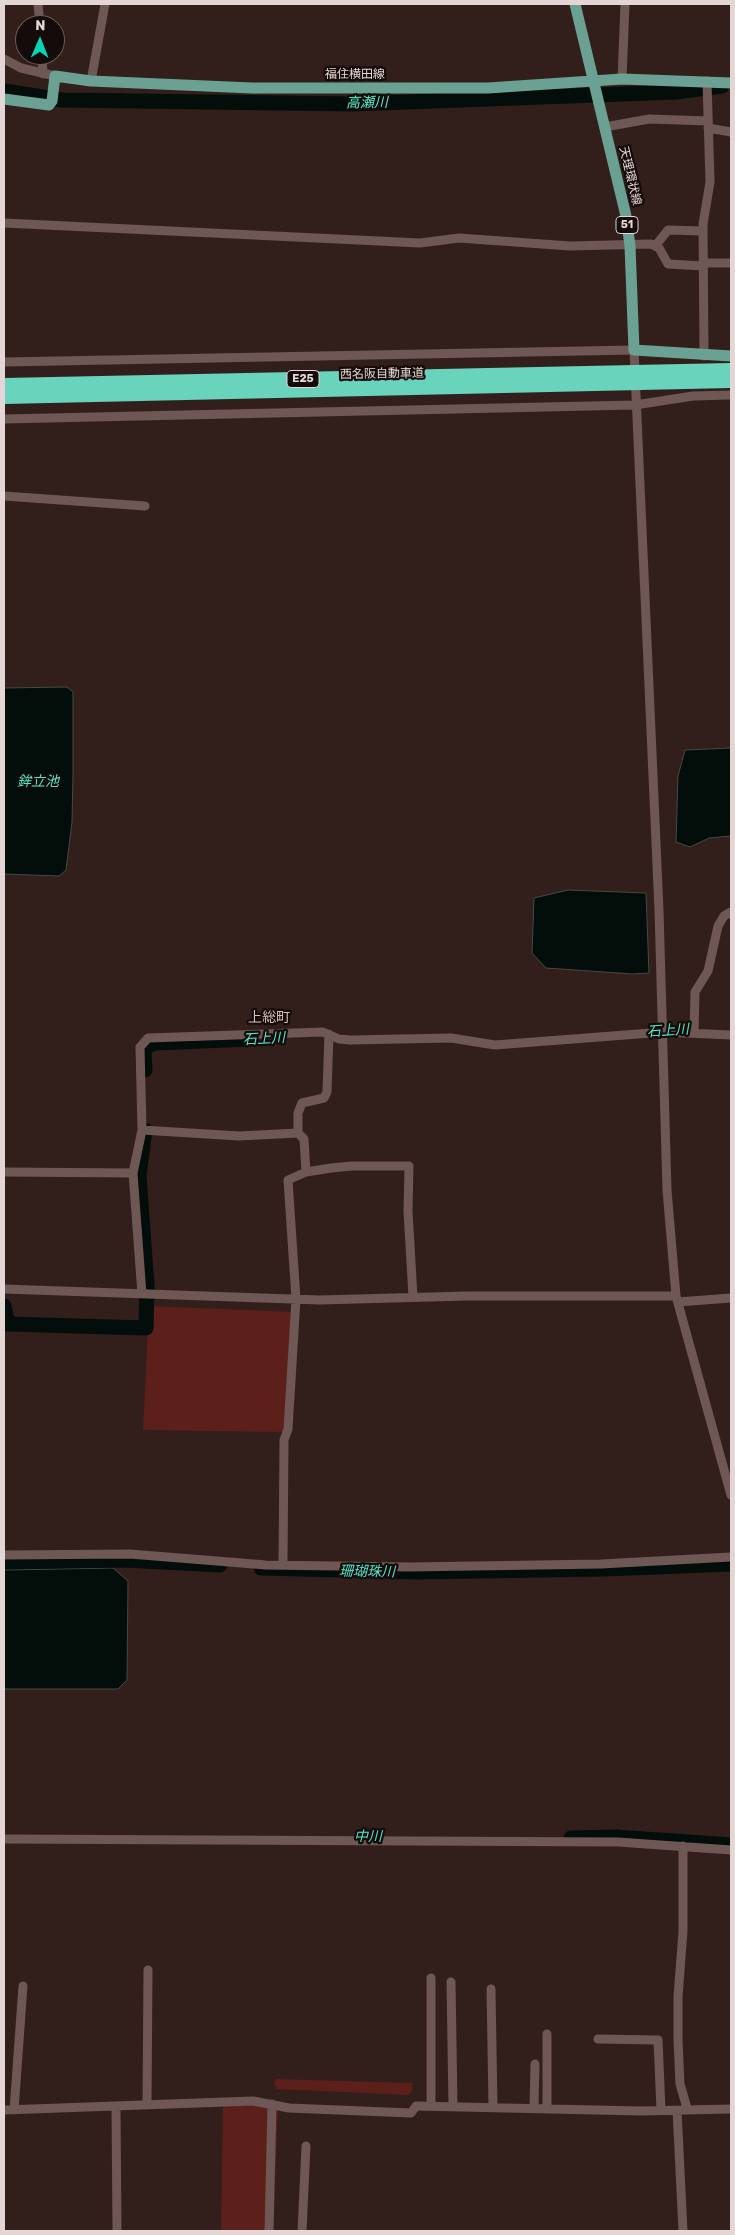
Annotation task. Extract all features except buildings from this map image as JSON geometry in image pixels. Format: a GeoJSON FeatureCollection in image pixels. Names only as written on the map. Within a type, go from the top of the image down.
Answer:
{"type":"FeatureCollection","features":[{"type":"Feature","properties":{"kind":"highway","name":"西名阪自動車道"},"geometry":{"type":"LineString","coordinates":[[4,397],[603,378],[731,370]]}},
{"type":"Feature","properties":{"kind":"highway","name":"西名阪自動車道"},"geometry":{"type":"LineString","coordinates":[[4,385],[603,378],[731,381]]}},
{"type":"Feature","properties":{"kind":"main road","name":"天理環状線"},"geometry":{"type":"LineString","coordinates":[[575,4],[626,216],[630,246],[634,350]]}},
{"type":"Feature","properties":{"kind":"main road","name":"福住横田線"},"geometry":{"type":"LineString","coordinates":[[50,79],[252,88],[488,88],[594,84],[622,79],[731,83]]}},
{"type":"Feature","properties":{"kind":"main road"},"geometry":{"type":"LineString","coordinates":[[4,99],[49,105],[52,101],[50,79]]}},
{"type":"Feature","properties":{"kind":"main road"},"geometry":{"type":"LineString","coordinates":[[634,350],[704,356],[731,356]]}},
{"type":"Feature","properties":{"kind":"street"},"geometry":{"type":"LineString","coordinates":[[91,82],[105,4]]}},
{"type":"Feature","properties":{"kind":"street"},"geometry":{"type":"LineString","coordinates":[[622,79],[625,4]]}},
{"type":"Feature","properties":{"kind":"street"},"geometry":{"type":"LineString","coordinates":[[4,58],[21,68],[50,79]]}},
{"type":"Feature","properties":{"kind":"street"},"geometry":{"type":"LineString","coordinates":[[45,65],[50,79]]}},
{"type":"Feature","properties":{"kind":"street"},"geometry":{"type":"LineString","coordinates":[[704,356],[703,232],[710,182],[707,81]]}},
{"type":"Feature","properties":{"kind":"street"},"geometry":{"type":"LineString","coordinates":[[604,127],[648,120],[708,124],[731,132]]}},
{"type":"Feature","properties":{"kind":"street"},"geometry":{"type":"LineString","coordinates":[[4,223],[26,222],[420,243],[459,238],[570,246],[656,245],[668,230],[703,232]]}},
{"type":"Feature","properties":{"kind":"street"},"geometry":{"type":"LineString","coordinates":[[656,245],[668,264],[704,265],[731,263]]}},
{"type":"Feature","properties":{"kind":"street"},"geometry":{"type":"LineString","coordinates":[[4,362],[634,350],[635,404],[654,776],[668,1190],[677,1299],[731,1495]]}},
{"type":"Feature","properties":{"kind":"street"},"geometry":{"type":"LineString","coordinates":[[4,419],[635,404],[693,396],[731,395]]}},
{"type":"Feature","properties":{"kind":"street"},"geometry":{"type":"LineString","coordinates":[[4,496],[145,506]]}},
{"type":"Feature","properties":{"kind":"street"},"geometry":{"type":"LineString","coordinates":[[694,1033],[695,992],[708,970],[718,926],[724,916],[731,912]]}},
{"type":"Feature","properties":{"kind":"street"},"geometry":{"type":"LineString","coordinates":[[142,1294],[133,1173],[145,1131],[140,1047],[148,1038],[323,1032],[339,1038],[451,1038],[496,1045],[664,1032],[731,1034]]}},
{"type":"Feature","properties":{"kind":"street"},"geometry":{"type":"LineString","coordinates":[[306,1172],[304,1139],[298,1132],[298,1113],[302,1103],[324,1098],[327,1092],[329,1034]]}},
{"type":"Feature","properties":{"kind":"street"},"geometry":{"type":"LineString","coordinates":[[145,1131],[239,1136],[298,1132]]}},
{"type":"Feature","properties":{"kind":"street"},"geometry":{"type":"LineString","coordinates":[[283,1565],[284,1440],[288,1428],[296,1299],[288,1180],[306,1172],[352,1166],[409,1166],[408,1211],[412,1298]]}},
{"type":"Feature","properties":{"kind":"street"},"geometry":{"type":"LineString","coordinates":[[4,1172],[133,1173]]}},
{"type":"Feature","properties":{"kind":"street"},"geometry":{"type":"LineString","coordinates":[[4,1289],[296,1299],[731,1298]]}},
{"type":"Feature","properties":{"kind":"street"},"geometry":{"type":"LineString","coordinates":[[4,1555],[130,1554],[283,1565],[409,1567],[601,1564],[731,1557]]}},
{"type":"Feature","properties":{"kind":"street"},"geometry":{"type":"LineString","coordinates":[[4,1839],[618,1842],[731,1850]]}},
{"type":"Feature","properties":{"kind":"street"},"geometry":{"type":"LineString","coordinates":[[683,1846],[683,1931],[678,1997],[678,2040],[682,2109],[683,2231]]}},
{"type":"Feature","properties":{"kind":"street"},"geometry":{"type":"LineString","coordinates":[[147,2105],[148,1970]]}},
{"type":"Feature","properties":{"kind":"street"},"geometry":{"type":"LineString","coordinates":[[431,1978],[431,2106]]}},
{"type":"Feature","properties":{"kind":"street"},"geometry":{"type":"LineString","coordinates":[[451,1982],[452,2106]]}},
{"type":"Feature","properties":{"kind":"street"},"geometry":{"type":"LineString","coordinates":[[14,2110],[23,1986]]}},
{"type":"Feature","properties":{"kind":"street"},"geometry":{"type":"LineString","coordinates":[[491,1989],[493,2107]]}},
{"type":"Feature","properties":{"kind":"street"},"geometry":{"type":"LineString","coordinates":[[547,2034],[547,2107]]}},
{"type":"Feature","properties":{"kind":"street"},"geometry":{"type":"LineString","coordinates":[[598,2039],[658,2040],[661,2110]]}},
{"type":"Feature","properties":{"kind":"street"},"geometry":{"type":"LineString","coordinates":[[534,2107],[535,2064]]}},
{"type":"Feature","properties":{"kind":"street"},"geometry":{"type":"LineString","coordinates":[[4,2110],[253,2101],[289,2108],[411,2113],[416,2106],[661,2110],[731,2109]]}},
{"type":"Feature","properties":{"kind":"street"},"geometry":{"type":"LineString","coordinates":[[269,2231],[272,2104]]}},
{"type":"Feature","properties":{"kind":"street"},"geometry":{"type":"LineString","coordinates":[[116,2106],[117,2231]]}},
{"type":"Feature","properties":{"kind":"street"},"geometry":{"type":"LineString","coordinates":[[302,2231],[306,2146]]}},
{"type":"Feature","properties":{"kind":"shaded area"},"geometry":{"type":"Polygon","coordinates":[[[149,1306],[292,1312],[284,1432],[143,1430],[149,1306]]]}},
{"type":"Feature","properties":{"kind":"shaded area"},"geometry":{"type":"Polygon","coordinates":[[[275,2079],[413,2083],[412,2091],[409,2095],[278,2089],[274,2084],[275,2079]]]}},
{"type":"Feature","properties":{"kind":"shaded area"},"geometry":{"type":"Polygon","coordinates":[[[223,2106],[255,2106],[278,2110],[273,2231],[221,2231],[223,2106]]]}},
{"type":"Feature","properties":{"kind":"water","name":"鉾立池"},"geometry":{"type":"Polygon","coordinates":[[[67,687],[73,692],[73,775],[72,822],[66,870],[59,876],[4,874],[4,688],[67,687]]]}},
{"type":"Feature","properties":{"kind":"water"},"geometry":{"type":"Polygon","coordinates":[[[731,748],[731,836],[709,838],[690,847],[676,842],[678,776],[685,750],[731,748]]]}},
{"type":"Feature","properties":{"kind":"water"},"geometry":{"type":"Polygon","coordinates":[[[568,890],[646,893],[649,973],[633,974],[546,968],[532,953],[534,898],[568,890]]]}},
{"type":"Feature","properties":{"kind":"water"},"geometry":{"type":"Polygon","coordinates":[[[113,1568],[128,1581],[127,1680],[118,1689],[4,1689],[4,1570],[113,1568]]]}},
{"type":"Feature","properties":{"kind":"waterway","name":"高瀬川"},"geometry":{"type":"LineString","coordinates":[[4,91],[62,100],[353,104],[676,92],[722,86]]}},
{"type":"Feature","properties":{"kind":"waterway","name":"石上川"},"geometry":{"type":"LineString","coordinates":[[145,1070],[144,1051],[147,1046],[155,1043],[249,1039]]}},
{"type":"Feature","properties":{"kind":"waterway","name":"石上川"},"geometry":{"type":"LineString","coordinates":[[4,1306],[8,1324],[146,1328],[147,1286],[139,1176],[145,1130]]}},
{"type":"Feature","properties":{"kind":"waterway","name":"珊瑚珠川"},"geometry":{"type":"LineString","coordinates":[[4,1562],[125,1560],[220,1565]]}},
{"type":"Feature","properties":{"kind":"waterway","name":"珊瑚珠川"},"geometry":{"type":"LineString","coordinates":[[261,1568],[417,1572],[604,1569],[731,1564]]}},
{"type":"Feature","properties":{"kind":"waterway","name":"中川"},"geometry":{"type":"LineString","coordinates":[[571,1838],[616,1837],[731,1845]]}},
{"type":"Feature","properties":{"kind":"district","name":"上総町"},"geometry":{"type":"Point","coordinates":[269,1018]}}]}
